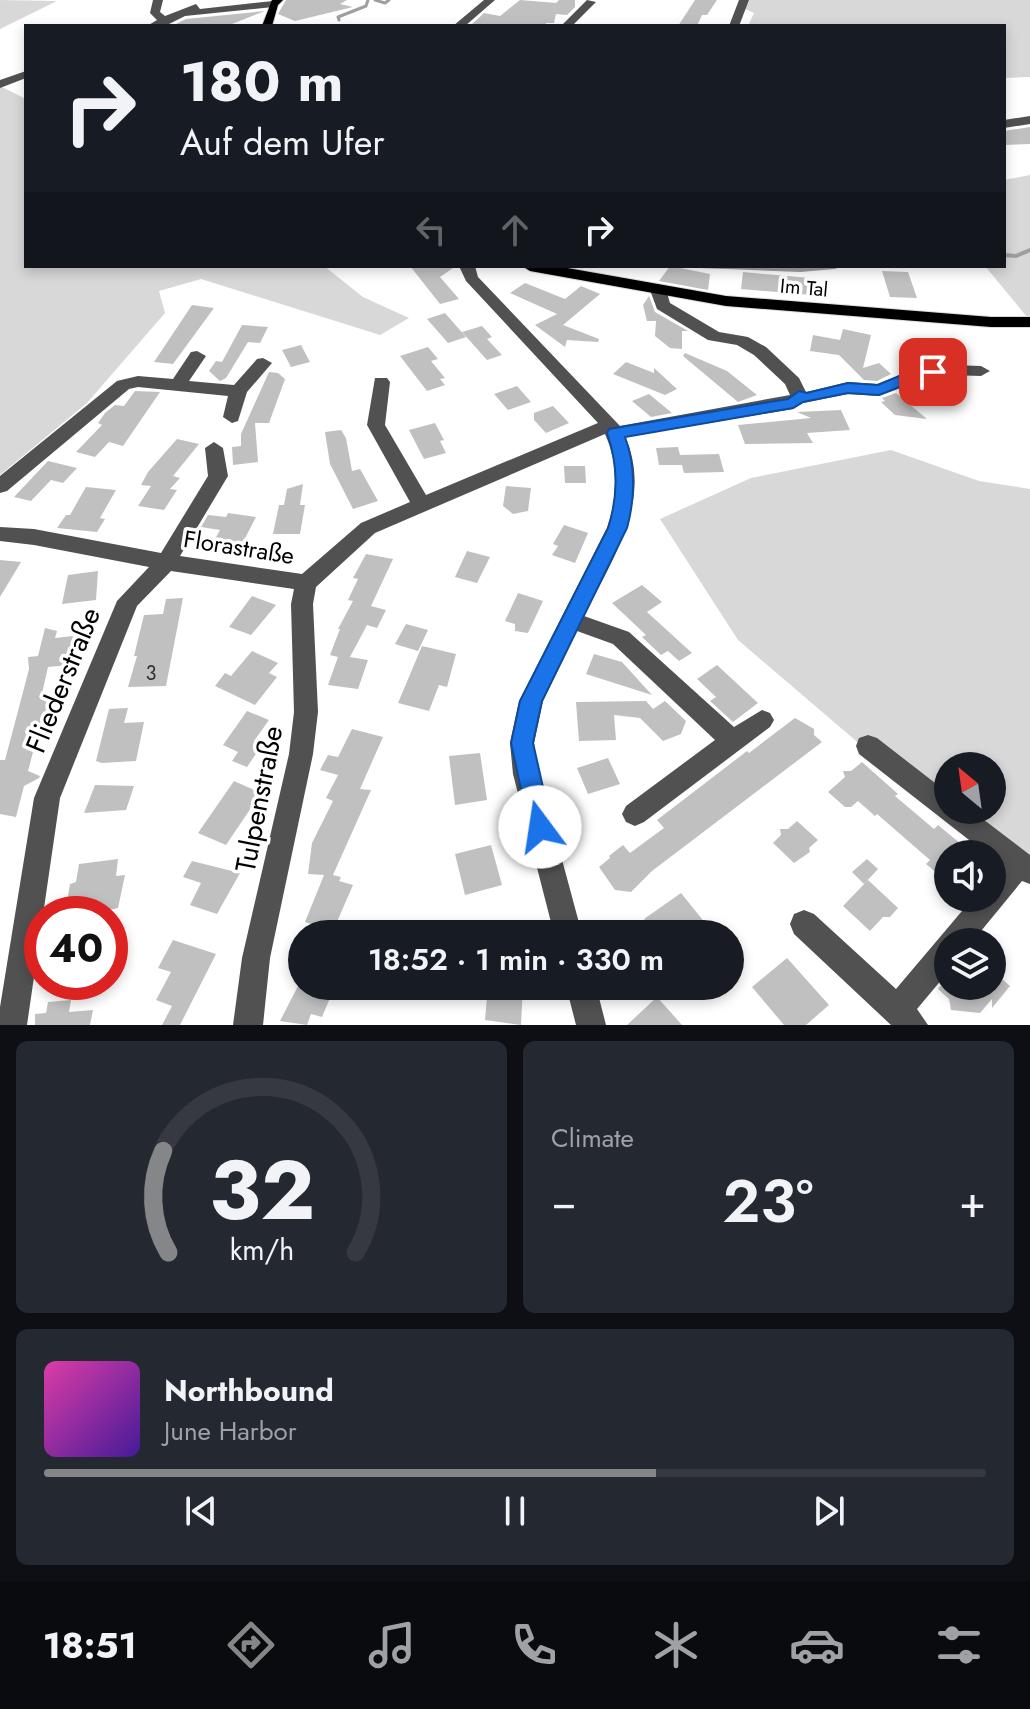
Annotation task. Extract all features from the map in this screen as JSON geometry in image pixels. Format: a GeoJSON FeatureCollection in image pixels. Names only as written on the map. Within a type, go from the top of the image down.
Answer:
{"type":"FeatureCollection","features":[{"type":"Feature","properties":{"kind":"main road"},"geometry":{"type":"LineString","coordinates":[[268,24],[276,2]]}},
{"type":"Feature","properties":{"kind":"main road","name":"Im Tal"},"geometry":{"type":"LineString","coordinates":[[553,268],[576,270],[658,290],[784,307],[1030,322]]}},
{"type":"Feature","properties":{"kind":"street"},"geometry":{"type":"LineString","coordinates":[[158,0],[155,13],[165,22]]}},
{"type":"Feature","properties":{"kind":"street"},"geometry":{"type":"LineString","coordinates":[[158,24],[209,0]]}},
{"type":"Feature","properties":{"kind":"street"},"geometry":{"type":"LineString","coordinates":[[460,24],[490,0]]}},
{"type":"Feature","properties":{"kind":"street"},"geometry":{"type":"LineString","coordinates":[[735,24],[744,0]]}},
{"type":"Feature","properties":{"kind":"street"},"geometry":{"type":"LineString","coordinates":[[568,24],[593,1]]}},
{"type":"Feature","properties":{"kind":"street"},"geometry":{"type":"LineString","coordinates":[[187,13],[276,2]]}},
{"type":"Feature","properties":{"kind":"street"},"geometry":{"type":"LineString","coordinates":[[2,83],[24,75]]}},
{"type":"Feature","properties":{"kind":"street"},"geometry":{"type":"LineString","coordinates":[[2,83],[24,92]]}},
{"type":"Feature","properties":{"kind":"street"},"geometry":{"type":"LineString","coordinates":[[1006,124],[1030,120]]}},
{"type":"Feature","properties":{"kind":"street"},"geometry":{"type":"LineString","coordinates":[[468,268],[471,278],[613,429],[621,449],[626,501],[617,528],[531,701],[522,743],[526,774],[564,920]]}},
{"type":"Feature","properties":{"kind":"street"},"geometry":{"type":"LineString","coordinates":[[658,290],[663,306],[714,336],[742,341],[760,351],[793,382],[799,396]]}},
{"type":"Feature","properties":{"kind":"street"},"geometry":{"type":"LineString","coordinates":[[178,384],[197,356]]}},
{"type":"Feature","properties":{"kind":"street"},"geometry":{"type":"LineString","coordinates":[[232,417],[238,391],[263,363]]}},
{"type":"Feature","properties":{"kind":"street","name":"Florastraße"},"geometry":{"type":"LineString","coordinates":[[0,534],[34,537],[166,562],[306,583],[368,528],[613,429],[793,403],[799,396],[807,398],[848,388],[879,390],[917,375],[950,370],[981,371]]}},
{"type":"Feature","properties":{"kind":"street"},"geometry":{"type":"LineString","coordinates":[[0,486],[123,385],[138,381],[238,391]]}},
{"type":"Feature","properties":{"kind":"street"},"geometry":{"type":"LineString","coordinates":[[381,382],[376,425],[422,505]]}},
{"type":"Feature","properties":{"kind":"street","name":"Florastraße"},"geometry":{"type":"LineString","coordinates":[[166,562],[218,476],[214,448]]}},
{"type":"Feature","properties":{"kind":"street","name":"Fliederstraße"},"geometry":{"type":"LineString","coordinates":[[12,1025],[10,970],[47,798],[128,601],[166,562]]}},
{"type":"Feature","properties":{"kind":"street","name":"Tulpenstraße"},"geometry":{"type":"LineString","coordinates":[[248,1025],[256,958],[305,726],[302,604],[306,583]]}},
{"type":"Feature","properties":{"kind":"street"},"geometry":{"type":"LineString","coordinates":[[570,620],[621,638],[733,741]]}},
{"type":"Feature","properties":{"kind":"street"},"geometry":{"type":"LineString","coordinates":[[635,814],[762,720]]}},
{"type":"Feature","properties":{"kind":"street"},"geometry":{"type":"LineString","coordinates":[[868,746],[934,797]]}},
{"type":"Feature","properties":{"kind":"street"},"geometry":{"type":"LineString","coordinates":[[969,824],[1025,867],[1006,885]]}},
{"type":"Feature","properties":{"kind":"street"},"geometry":{"type":"LineString","coordinates":[[966,928],[980,912]]}},
{"type":"Feature","properties":{"kind":"street"},"geometry":{"type":"LineString","coordinates":[[804,924],[905,1018],[934,972]]}},
{"type":"Feature","properties":{"kind":"street"},"geometry":{"type":"LineString","coordinates":[[585,1000],[591,1025]]}},
{"type":"Feature","properties":{"kind":"shaded area"},"geometry":{"type":"Polygon","coordinates":[[[0,0],[57,1],[0,29],[0,0]]]}},
{"type":"Feature","properties":{"kind":"shaded area"},"geometry":{"type":"Polygon","coordinates":[[[749,0],[1030,0],[1030,77],[1006,78],[1006,24],[749,24],[754,13],[745,9],[749,0]]]}},
{"type":"Feature","properties":{"kind":"shaded area"},"geometry":{"type":"Polygon","coordinates":[[[0,86],[24,98],[24,268],[327,268],[363,297],[409,318],[380,335],[201,279],[159,291],[165,313],[87,403],[0,475],[0,86]]]}},
{"type":"Feature","properties":{"kind":"shaded area"},"geometry":{"type":"Polygon","coordinates":[[[1030,175],[1030,317],[987,268],[1006,268],[1006,180],[1030,175]]]}},
{"type":"Feature","properties":{"kind":"shaded area"},"geometry":{"type":"Polygon","coordinates":[[[891,450],[979,481],[1030,489],[1030,864],[1006,846],[1006,840],[998,840],[977,824],[1006,824],[1006,752],[934,752],[934,793],[862,746],[738,640],[660,519],[751,478],[891,450]]]}},
{"type":"Feature","properties":{"kind":"building"},"geometry":{"type":"Polygon","coordinates":[[[286,0],[347,0],[340,4],[353,7],[295,21],[278,14],[286,0]]]}},
{"type":"Feature","properties":{"kind":"building"},"geometry":{"type":"Polygon","coordinates":[[[520,0],[556,3],[559,0],[575,0],[575,7],[567,15],[556,14],[554,23],[472,24],[484,13],[500,16],[520,0]]]}},
{"type":"Feature","properties":{"kind":"building"},"geometry":{"type":"Polygon","coordinates":[[[695,0],[717,0],[707,15],[702,15],[698,24],[679,24],[695,0]]]}},
{"type":"Feature","properties":{"kind":"building"},"geometry":{"type":"Polygon","coordinates":[[[265,11],[232,24],[176,24],[186,19],[265,11]]]}},
{"type":"Feature","properties":{"kind":"building"},"geometry":{"type":"Polygon","coordinates":[[[1030,127],[1030,144],[1006,145],[1006,131],[1030,127]]]}},
{"type":"Feature","properties":{"kind":"building"},"geometry":{"type":"Polygon","coordinates":[[[412,268],[453,268],[440,277],[459,299],[440,304],[412,268]]]}},
{"type":"Feature","properties":{"kind":"building"},"geometry":{"type":"Polygon","coordinates":[[[669,268],[710,274],[708,290],[659,281],[669,268]]]}},
{"type":"Feature","properties":{"kind":"building"},"geometry":{"type":"Polygon","coordinates":[[[882,271],[908,272],[917,298],[890,297],[882,271]]]}},
{"type":"Feature","properties":{"kind":"building"},"geometry":{"type":"Polygon","coordinates":[[[743,272],[810,278],[812,295],[741,289],[743,272]]]}},
{"type":"Feature","properties":{"kind":"building"},"geometry":{"type":"Polygon","coordinates":[[[525,283],[565,299],[581,286],[600,294],[563,325],[599,339],[598,342],[567,340],[565,347],[535,325],[557,314],[510,293],[525,283]]]}},
{"type":"Feature","properties":{"kind":"building"},"geometry":{"type":"Polygon","coordinates":[[[649,296],[655,312],[688,331],[682,331],[682,349],[670,348],[655,336],[656,321],[647,321],[643,305],[649,296]]]}},
{"type":"Feature","properties":{"kind":"building"},"geometry":{"type":"Polygon","coordinates":[[[192,305],[214,308],[173,364],[154,362],[192,305]]]}},
{"type":"Feature","properties":{"kind":"building"},"geometry":{"type":"Polygon","coordinates":[[[445,313],[466,337],[448,343],[427,319],[445,313]]]}},
{"type":"Feature","properties":{"kind":"building"},"geometry":{"type":"Polygon","coordinates":[[[242,325],[268,327],[260,343],[248,342],[226,378],[220,381],[209,371],[216,361],[222,362],[242,325]]]}},
{"type":"Feature","properties":{"kind":"building"},"geometry":{"type":"Polygon","coordinates":[[[482,326],[492,337],[487,339],[502,355],[487,360],[462,332],[482,326]]]}},
{"type":"Feature","properties":{"kind":"building"},"geometry":{"type":"Polygon","coordinates":[[[843,329],[871,335],[863,368],[879,363],[891,374],[877,381],[864,380],[839,355],[810,351],[813,335],[840,340],[843,329]]]}},
{"type":"Feature","properties":{"kind":"building"},"geometry":{"type":"Polygon","coordinates":[[[301,345],[310,362],[291,367],[282,350],[301,345]]]}},
{"type":"Feature","properties":{"kind":"building"},"geometry":{"type":"Polygon","coordinates":[[[428,347],[438,359],[431,361],[445,378],[440,379],[445,385],[427,391],[400,356],[428,347]]]}},
{"type":"Feature","properties":{"kind":"building"},"geometry":{"type":"Polygon","coordinates":[[[685,353],[727,371],[757,395],[738,402],[683,356],[685,353]]]}},
{"type":"Feature","properties":{"kind":"building"},"geometry":{"type":"Polygon","coordinates":[[[626,362],[654,373],[654,368],[677,389],[665,395],[613,374],[626,362]]]}},
{"type":"Feature","properties":{"kind":"building"},"geometry":{"type":"Polygon","coordinates":[[[269,372],[278,373],[285,379],[269,423],[255,423],[258,462],[233,465],[232,447],[241,446],[241,434],[269,372]]]}},
{"type":"Feature","properties":{"kind":"building"},"geometry":{"type":"Polygon","coordinates":[[[517,386],[531,402],[508,410],[494,394],[517,386]]]}},
{"type":"Feature","properties":{"kind":"building"},"geometry":{"type":"Polygon","coordinates":[[[135,391],[160,392],[123,446],[109,442],[95,457],[76,452],[102,425],[98,423],[105,413],[115,405],[124,406],[135,391]]]}},
{"type":"Feature","properties":{"kind":"building"},"geometry":{"type":"Polygon","coordinates":[[[896,393],[927,419],[895,415],[881,402],[885,401],[882,398],[896,393]]]}},
{"type":"Feature","properties":{"kind":"building"},"geometry":{"type":"Polygon","coordinates":[[[649,394],[672,413],[651,417],[632,401],[649,394]]]}},
{"type":"Feature","properties":{"kind":"building"},"geometry":{"type":"Polygon","coordinates":[[[553,406],[569,423],[546,433],[534,420],[534,413],[553,406]]]}},
{"type":"Feature","properties":{"kind":"building"},"geometry":{"type":"Polygon","coordinates":[[[841,410],[850,430],[807,433],[813,443],[745,444],[738,425],[811,418],[797,412],[841,410]]]}},
{"type":"Feature","properties":{"kind":"building"},"geometry":{"type":"Polygon","coordinates":[[[435,423],[444,440],[440,441],[446,453],[424,459],[409,430],[435,423]]]}},
{"type":"Feature","properties":{"kind":"building"},"geometry":{"type":"Polygon","coordinates":[[[341,430],[346,438],[352,471],[360,469],[378,501],[353,509],[330,464],[325,432],[341,430]]]}},
{"type":"Feature","properties":{"kind":"building"},"geometry":{"type":"Polygon","coordinates":[[[177,439],[199,444],[173,476],[180,478],[170,489],[177,490],[164,510],[138,506],[151,486],[141,485],[148,472],[177,439]]]}},
{"type":"Feature","properties":{"kind":"building"},"geometry":{"type":"Polygon","coordinates":[[[678,447],[680,455],[719,454],[724,472],[684,473],[682,465],[659,465],[656,448],[678,447]]]}},
{"type":"Feature","properties":{"kind":"building"},"geometry":{"type":"Polygon","coordinates":[[[48,461],[77,468],[63,483],[51,480],[31,501],[14,497],[48,461]]]}},
{"type":"Feature","properties":{"kind":"building"},"geometry":{"type":"Polygon","coordinates":[[[564,466],[585,466],[586,483],[565,483],[564,466]]]}},
{"type":"Feature","properties":{"kind":"building"},"geometry":{"type":"Polygon","coordinates":[[[303,484],[300,505],[305,505],[300,534],[273,534],[279,505],[284,505],[287,489],[303,484]]]}},
{"type":"Feature","properties":{"kind":"building"},"geometry":{"type":"Polygon","coordinates":[[[506,486],[531,488],[528,511],[513,514],[503,506],[506,486]]]}},
{"type":"Feature","properties":{"kind":"building"},"geometry":{"type":"Polygon","coordinates":[[[86,487],[116,490],[100,518],[105,519],[97,532],[57,528],[66,515],[70,515],[86,487]]]}},
{"type":"Feature","properties":{"kind":"building"},"geometry":{"type":"Polygon","coordinates":[[[228,513],[256,517],[239,550],[211,546],[220,530],[201,527],[208,515],[226,517],[228,513]]]}},
{"type":"Feature","properties":{"kind":"building"},"geometry":{"type":"Polygon","coordinates":[[[564,525],[588,533],[575,563],[552,555],[558,546],[553,544],[564,525]]]}},
{"type":"Feature","properties":{"kind":"building"},"geometry":{"type":"Polygon","coordinates":[[[467,551],[490,557],[477,583],[455,577],[467,551]]]}},
{"type":"Feature","properties":{"kind":"building"},"geometry":{"type":"Polygon","coordinates":[[[366,554],[393,559],[371,606],[386,610],[377,628],[367,625],[350,657],[368,660],[358,689],[328,685],[338,657],[330,655],[338,629],[353,601],[348,600],[358,579],[353,578],[366,554]]]}},
{"type":"Feature","properties":{"kind":"building"},"geometry":{"type":"Polygon","coordinates":[[[0,560],[21,562],[0,597],[0,560]]]}},
{"type":"Feature","properties":{"kind":"building"},"geometry":{"type":"Polygon","coordinates":[[[98,571],[96,600],[62,604],[68,575],[98,571]]]}},
{"type":"Feature","properties":{"kind":"building"},"geometry":{"type":"Polygon","coordinates":[[[642,585],[662,602],[647,612],[692,653],[679,661],[668,651],[661,655],[642,637],[646,635],[612,603],[642,585]]]}},
{"type":"Feature","properties":{"kind":"building"},"geometry":{"type":"Polygon","coordinates":[[[518,593],[543,601],[528,633],[515,631],[515,624],[505,621],[518,593]]]}},
{"type":"Feature","properties":{"kind":"building"},"geometry":{"type":"Polygon","coordinates":[[[252,596],[276,605],[251,635],[229,627],[252,596]]]}},
{"type":"Feature","properties":{"kind":"building"},"geometry":{"type":"Polygon","coordinates":[[[183,598],[166,686],[128,687],[144,615],[163,614],[166,599],[183,598]]]}},
{"type":"Feature","properties":{"kind":"building"},"geometry":{"type":"Polygon","coordinates":[[[406,624],[428,630],[418,651],[395,644],[406,624]]]}},
{"type":"Feature","properties":{"kind":"building"},"geometry":{"type":"Polygon","coordinates":[[[45,628],[57,631],[55,638],[73,636],[70,652],[77,651],[70,665],[48,667],[41,698],[51,697],[44,736],[37,737],[28,771],[40,776],[24,786],[16,817],[0,814],[0,760],[5,760],[29,669],[28,657],[38,656],[45,628]]]}},
{"type":"Feature","properties":{"kind":"building"},"geometry":{"type":"Polygon","coordinates":[[[422,646],[456,654],[447,687],[439,685],[429,711],[398,703],[422,646]]]}},
{"type":"Feature","properties":{"kind":"building"},"geometry":{"type":"Polygon","coordinates":[[[252,651],[278,663],[269,673],[277,677],[255,705],[215,686],[225,673],[231,676],[252,651]]]}},
{"type":"Feature","properties":{"kind":"building"},"geometry":{"type":"Polygon","coordinates":[[[594,654],[622,662],[652,695],[586,674],[594,654]]]}},
{"type":"Feature","properties":{"kind":"building"},"geometry":{"type":"Polygon","coordinates":[[[717,665],[758,703],[733,722],[710,701],[716,697],[697,679],[717,665]]]}},
{"type":"Feature","properties":{"kind":"building"},"geometry":{"type":"Polygon","coordinates":[[[646,701],[653,709],[665,701],[686,721],[681,734],[663,741],[640,718],[614,715],[616,740],[579,741],[576,702],[646,701]]]}},
{"type":"Feature","properties":{"kind":"building"},"geometry":{"type":"Polygon","coordinates":[[[128,708],[124,723],[144,722],[136,761],[96,761],[109,709],[128,708]]]}},
{"type":"Feature","properties":{"kind":"building"},"geometry":{"type":"Polygon","coordinates":[[[247,711],[269,720],[254,741],[262,745],[247,767],[232,761],[238,752],[223,745],[247,711]]]}},
{"type":"Feature","properties":{"kind":"building"},"geometry":{"type":"Polygon","coordinates":[[[795,718],[814,729],[814,735],[822,742],[652,871],[631,892],[615,890],[599,867],[609,856],[623,845],[630,853],[664,828],[657,820],[795,718]]]}},
{"type":"Feature","properties":{"kind":"building"},"geometry":{"type":"Polygon","coordinates":[[[352,729],[383,737],[360,789],[371,790],[333,875],[341,877],[339,881],[353,885],[338,920],[306,920],[324,875],[308,874],[312,843],[333,801],[326,798],[338,775],[320,770],[328,755],[338,757],[352,729]]]}},
{"type":"Feature","properties":{"kind":"building"},"geometry":{"type":"Polygon","coordinates":[[[480,753],[487,800],[455,805],[449,756],[480,753]]]}},
{"type":"Feature","properties":{"kind":"building"},"geometry":{"type":"Polygon","coordinates":[[[608,758],[620,784],[588,794],[577,768],[608,758]]]}},
{"type":"Feature","properties":{"kind":"building"},"geometry":{"type":"Polygon","coordinates":[[[862,762],[898,794],[895,796],[934,829],[938,825],[956,840],[934,840],[934,871],[926,864],[930,860],[877,814],[875,816],[858,801],[851,807],[845,807],[828,792],[845,777],[843,771],[851,771],[862,762]]]}},
{"type":"Feature","properties":{"kind":"building"},"geometry":{"type":"Polygon","coordinates":[[[234,781],[261,793],[226,845],[198,833],[234,781]]]}},
{"type":"Feature","properties":{"kind":"building"},"geometry":{"type":"Polygon","coordinates":[[[95,785],[134,786],[126,810],[84,813],[95,785]]]}},
{"type":"Feature","properties":{"kind":"building"},"geometry":{"type":"Polygon","coordinates":[[[797,821],[818,840],[809,848],[810,852],[794,863],[773,843],[781,835],[780,829],[788,829],[797,821]]]}},
{"type":"Feature","properties":{"kind":"building"},"geometry":{"type":"Polygon","coordinates":[[[491,845],[502,885],[465,895],[455,854],[491,845]]]}},
{"type":"Feature","properties":{"kind":"building"},"geometry":{"type":"Polygon","coordinates":[[[118,859],[116,876],[125,875],[121,896],[68,896],[70,884],[76,882],[79,864],[118,859]]]}},
{"type":"Feature","properties":{"kind":"building"},"geometry":{"type":"Polygon","coordinates":[[[867,859],[878,869],[864,884],[852,872],[867,859]]]}},
{"type":"Feature","properties":{"kind":"building"},"geometry":{"type":"Polygon","coordinates":[[[192,861],[240,873],[217,914],[190,905],[201,883],[183,877],[192,861]]]}},
{"type":"Feature","properties":{"kind":"building"},"geometry":{"type":"Polygon","coordinates":[[[868,880],[898,908],[890,917],[883,917],[870,931],[843,906],[868,880]]]}},
{"type":"Feature","properties":{"kind":"building"},"geometry":{"type":"Polygon","coordinates":[[[681,893],[703,920],[645,920],[681,893]]]}},
{"type":"Feature","properties":{"kind":"building"},"geometry":{"type":"Polygon","coordinates":[[[173,940],[216,954],[180,1025],[162,1025],[172,1006],[156,1000],[171,972],[158,968],[173,940]]]}},
{"type":"Feature","properties":{"kind":"building"},"geometry":{"type":"Polygon","coordinates":[[[787,958],[829,1005],[806,1025],[784,1025],[752,987],[787,958]]]}},
{"type":"Feature","properties":{"kind":"building"},"geometry":{"type":"Polygon","coordinates":[[[71,1000],[69,1012],[93,1010],[90,1025],[35,1025],[35,1014],[46,1013],[48,1002],[71,1000]]]}},
{"type":"Feature","properties":{"kind":"building"},"geometry":{"type":"Polygon","coordinates":[[[291,1000],[329,1000],[322,1017],[311,1014],[307,1025],[280,1021],[291,1000]]]}},
{"type":"Feature","properties":{"kind":"building"},"geometry":{"type":"Polygon","coordinates":[[[487,1000],[522,1000],[521,1025],[485,1020],[487,1000]]]}},
{"type":"Feature","properties":{"kind":"building"},"geometry":{"type":"Polygon","coordinates":[[[654,1000],[660,1000],[682,1025],[627,1025],[654,1000]]]}},
{"type":"Feature","properties":{"kind":"building"},"geometry":{"type":"Polygon","coordinates":[[[949,1000],[991,1000],[980,1013],[951,1010],[949,1000]]]}},
{"type":"Feature","properties":{"kind":"waterway"},"geometry":{"type":"LineString","coordinates":[[339,20],[338,17],[366,6],[368,0]]}},
{"type":"Feature","properties":{"kind":"waterway"},"geometry":{"type":"LineString","coordinates":[[375,0],[385,3],[389,0]]}},
{"type":"Feature","properties":{"kind":"waterway"},"geometry":{"type":"LineString","coordinates":[[1006,255],[1016,256],[1030,250]]}},
{"type":"Feature","properties":{"kind":"waterway"},"geometry":{"type":"LineString","coordinates":[[750,268],[823,268]]}},
{"type":"Feature","properties":{"kind":"route"},"geometry":{"type":"LineString","coordinates":[[540,827],[526,774],[522,743],[531,701],[617,528],[626,501],[621,449],[615,433],[793,403],[799,396],[807,398],[848,388],[879,390],[933,372]]}}]}
